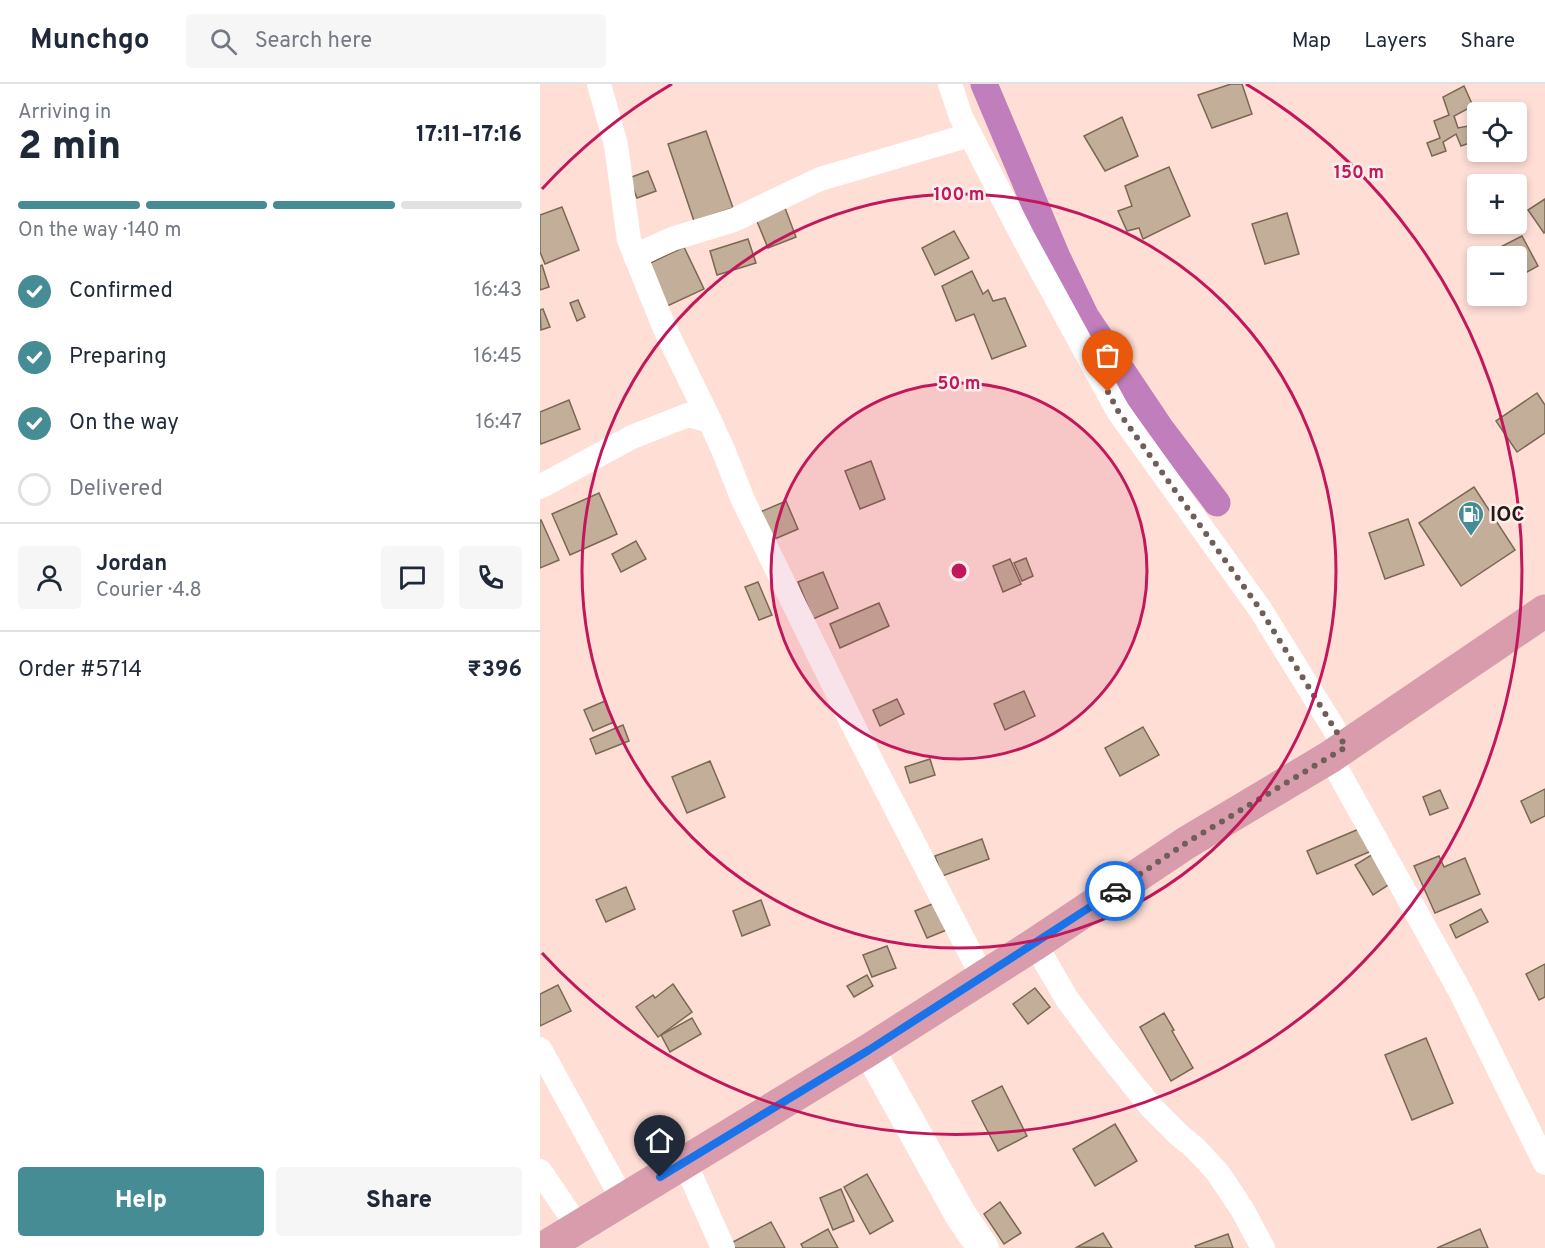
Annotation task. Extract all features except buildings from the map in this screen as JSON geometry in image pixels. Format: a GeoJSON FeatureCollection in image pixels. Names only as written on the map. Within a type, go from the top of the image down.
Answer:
{"type":"FeatureCollection","features":[{"type":"Feature","properties":{"kind":"highway"},"geometry":{"type":"LineString","coordinates":[[544,1248],[869,1050],[1035,944],[1186,843],[1338,752],[1545,611]]}},
{"type":"Feature","properties":{"kind":"street"},"geometry":{"type":"LineString","coordinates":[[599,84],[616,145],[629,240],[665,329],[710,421],[743,500],[834,686],[982,976]]}},
{"type":"Feature","properties":{"kind":"street"},"geometry":{"type":"LineString","coordinates":[[950,84],[961,117],[970,135],[1118,411],[1260,609],[1338,752],[1545,1163]]}},
{"type":"Feature","properties":{"kind":"street"},"geometry":{"type":"LineString","coordinates":[[635,256],[672,239],[734,220],[820,179],[970,135]]}},
{"type":"Feature","properties":{"kind":"street"},"geometry":{"type":"LineString","coordinates":[[540,487],[632,437],[688,415],[710,421]]}},
{"type":"Feature","properties":{"kind":"street"},"geometry":{"type":"LineString","coordinates":[[1035,944],[1067,999],[1101,1046],[1151,1107],[1197,1149],[1218,1173],[1242,1209],[1263,1248]]}},
{"type":"Feature","properties":{"kind":"street"},"geometry":{"type":"LineString","coordinates":[[540,1049],[623,1200]]}},
{"type":"Feature","properties":{"kind":"street"},"geometry":{"type":"LineString","coordinates":[[869,1050],[960,1214],[983,1248]]}},
{"type":"Feature","properties":{"kind":"street"},"geometry":{"type":"LineString","coordinates":[[685,1163],[723,1248]]}},
{"type":"Feature","properties":{"kind":"street"},"geometry":{"type":"LineString","coordinates":[[540,1171],[578,1227]]}},
{"type":"Feature","properties":{"kind":"waterway"},"geometry":{"type":"LineString","coordinates":[[984,84],[1057,257],[1086,317],[1161,429],[1217,503]]}},
{"type":"Feature","properties":{"kind":"way so far"},"geometry":{"type":"LineString","coordinates":[[1108,392],[1118,411],[1260,609],[1346,747],[1186,843],[1115,891]]}},
{"type":"Feature","properties":{"kind":"place","name":"IOC"},"geometry":{"type":"Point","coordinates":[1471,537]}},
{"type":"Feature","properties":{"kind":"route"},"geometry":{"type":"LineString","coordinates":[[660,1177],[869,1050],[1115,891]]}}]}
